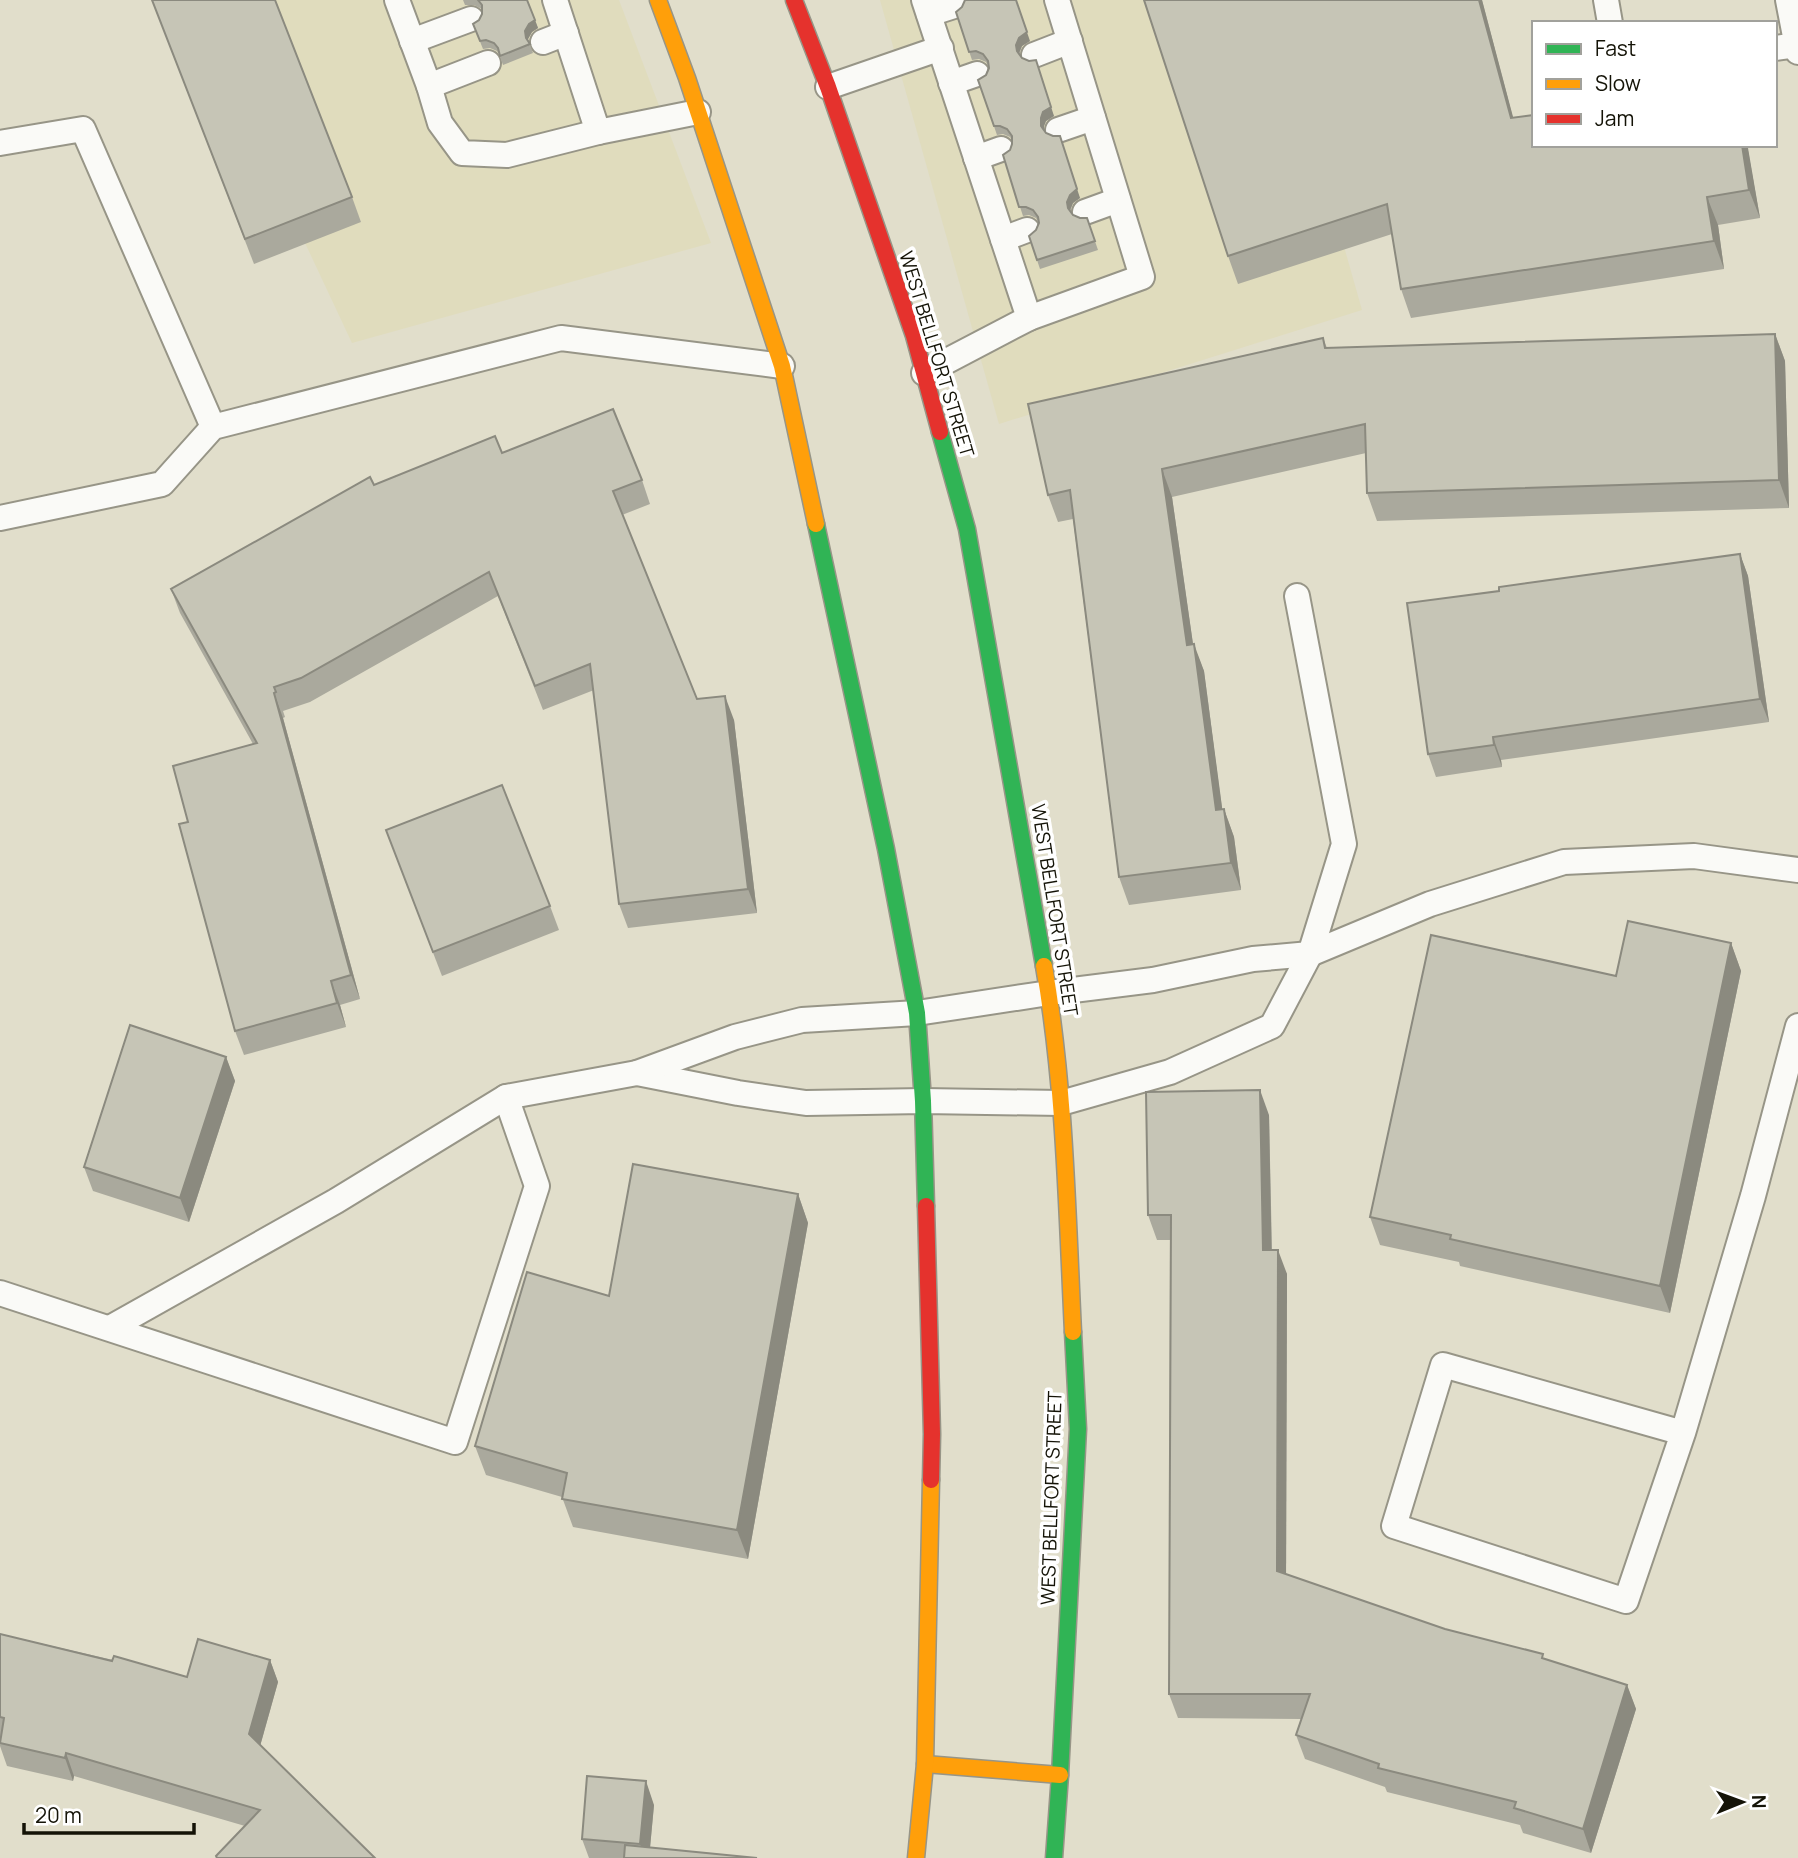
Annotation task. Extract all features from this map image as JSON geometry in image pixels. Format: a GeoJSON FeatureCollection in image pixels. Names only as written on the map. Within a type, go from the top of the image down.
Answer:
{"type":"FeatureCollection","features":[{"type":"Feature","properties":{"kind":"main road"},"geometry":{"type":"LineString","coordinates":[[658,0],[782,366],[883,836],[917,1013],[923,1101],[932,1434],[925,1764],[916,1858]]}},
{"type":"Feature","properties":{"kind":"main road","name":"WEST BELLFORT STREET"},"geometry":{"type":"LineString","coordinates":[[794,0],[828,86],[914,336],[967,528],[1049,993],[1061,1103],[1078,1429],[1054,1858]]}},
{"type":"Feature","properties":{"kind":"main road"},"geometry":{"type":"LineString","coordinates":[[925,1764],[1060,1775]]}},
{"type":"Feature","properties":{"kind":"lane"},"geometry":{"type":"LineString","coordinates":[[397,0],[440,123],[462,153],[507,155],[598,132],[698,112]]}},
{"type":"Feature","properties":{"kind":"lane"},"geometry":{"type":"LineString","coordinates":[[555,0],[598,132]]}},
{"type":"Feature","properties":{"kind":"lane"},"geometry":{"type":"LineString","coordinates":[[924,373],[1029,318],[1142,277],[1057,0]]}},
{"type":"Feature","properties":{"kind":"lane"},"geometry":{"type":"LineString","coordinates":[[1606,0],[1610,21]]}},
{"type":"Feature","properties":{"kind":"lane"},"geometry":{"type":"LineString","coordinates":[[1788,0],[1790,48]]}},
{"type":"Feature","properties":{"kind":"lane"},"geometry":{"type":"LineString","coordinates":[[954,6],[927,7],[1029,318]]}},
{"type":"Feature","properties":{"kind":"lane"},"geometry":{"type":"LineString","coordinates":[[412,41],[471,19]]}},
{"type":"Feature","properties":{"kind":"lane"},"geometry":{"type":"LineString","coordinates":[[543,41],[566,33]]}},
{"type":"Feature","properties":{"kind":"lane"},"geometry":{"type":"LineString","coordinates":[[1034,55],[1070,41]]}},
{"type":"Feature","properties":{"kind":"lane"},"geometry":{"type":"LineString","coordinates":[[828,86],[940,48]]}},
{"type":"Feature","properties":{"kind":"lane"},"geometry":{"type":"LineString","coordinates":[[429,86],[488,63]]}},
{"type":"Feature","properties":{"kind":"lane"},"geometry":{"type":"LineString","coordinates":[[951,83],[977,74]]}},
{"type":"Feature","properties":{"kind":"lane"},"geometry":{"type":"LineString","coordinates":[[1058,130],[1093,118]]}},
{"type":"Feature","properties":{"kind":"lane"},"geometry":{"type":"LineString","coordinates":[[0,143],[83,129],[213,427]]}},
{"type":"Feature","properties":{"kind":"lane"},"geometry":{"type":"LineString","coordinates":[[976,158],[1001,149]]}},
{"type":"Feature","properties":{"kind":"lane"},"geometry":{"type":"LineString","coordinates":[[1085,212],[1118,200]]}},
{"type":"Feature","properties":{"kind":"lane"},"geometry":{"type":"LineString","coordinates":[[1003,239],[1027,230]]}},
{"type":"Feature","properties":{"kind":"lane"},"geometry":{"type":"LineString","coordinates":[[0,518],[162,484],[213,427],[561,338],[782,366]]}},
{"type":"Feature","properties":{"kind":"lane"},"geometry":{"type":"LineString","coordinates":[[637,1073],[806,1104],[923,1101],[1061,1103],[1170,1072],[1272,1026],[1310,954],[1344,844],[1297,596]]}},
{"type":"Feature","properties":{"kind":"lane"},"geometry":{"type":"LineString","coordinates":[[110,1328],[336,1201],[506,1097],[637,1073],[735,1037],[802,1020],[917,1013],[1153,980],[1254,959],[1310,954],[1430,904],[1564,862],[1694,856],[1798,870]]}},
{"type":"Feature","properties":{"kind":"lane"},"geometry":{"type":"LineString","coordinates":[[1683,1433],[1443,1365],[1394,1526],[1626,1601],[1683,1433],[1753,1196],[1798,1026]]}},
{"type":"Feature","properties":{"kind":"lane"},"geometry":{"type":"LineString","coordinates":[[0,1293],[455,1442],[537,1186],[506,1097]]}},
{"type":"Feature","properties":{"kind":"shaded area"},"geometry":{"type":"Polygon","coordinates":[[[191,0],[619,0],[711,243],[352,343],[191,0]]]}},
{"type":"Feature","properties":{"kind":"shaded area"},"geometry":{"type":"Polygon","coordinates":[[[880,0],[1274,0],[1362,310],[999,424],[880,0]]]}},
{"type":"Feature","properties":{"kind":"building"},"geometry":{"type":"Polygon","coordinates":[[[152,0],[275,0],[352,197],[245,239],[152,0]]]}},
{"type":"Feature","properties":{"kind":"building"},"geometry":{"type":"Polygon","coordinates":[[[478,0],[527,0],[535,20],[525,31],[530,44],[500,56],[494,43],[480,41],[473,24],[482,14],[482,5],[478,0]]]}},
{"type":"Feature","properties":{"kind":"building"},"geometry":{"type":"Polygon","coordinates":[[[965,0],[1016,0],[1027,32],[1019,38],[1017,51],[1022,58],[1036,60],[1051,107],[1043,112],[1041,126],[1046,133],[1060,136],[1077,189],[1070,195],[1068,208],[1073,215],[1087,218],[1095,241],[1037,260],[1029,236],[1036,230],[1038,217],[1033,210],[1019,207],[1003,155],[1010,150],[1012,136],[1007,129],[994,126],[978,80],[986,75],[988,61],[983,54],[969,52],[956,12],[965,0]]]}},
{"type":"Feature","properties":{"kind":"building"},"geometry":{"type":"Polygon","coordinates":[[[1144,0],[1479,0],[1511,118],[1532,115],[1532,147],[1742,147],[1749,190],[1707,197],[1714,241],[1401,289],[1387,204],[1228,256],[1144,0]]]}},
{"type":"Feature","properties":{"kind":"building"},"geometry":{"type":"Polygon","coordinates":[[[1775,334],[1779,480],[1367,493],[1365,424],[1162,469],[1187,645],[1194,644],[1216,810],[1224,809],[1231,863],[1119,877],[1070,490],[1048,495],[1028,404],[1323,338],[1325,348],[1775,334]]]}},
{"type":"Feature","properties":{"kind":"building"},"geometry":{"type":"Polygon","coordinates":[[[613,409],[642,480],[613,491],[697,699],[725,696],[748,889],[619,904],[590,664],[535,686],[489,572],[301,678],[274,687],[351,975],[331,981],[337,1003],[235,1031],[179,824],[188,822],[173,766],[257,743],[171,589],[370,477],[374,485],[495,436],[502,453],[613,409]]]}},
{"type":"Feature","properties":{"kind":"building"},"geometry":{"type":"Polygon","coordinates":[[[1740,554],[1760,699],[1493,737],[1494,745],[1428,754],[1407,603],[1499,591],[1499,587],[1740,554]]]}},
{"type":"Feature","properties":{"kind":"building"},"geometry":{"type":"Polygon","coordinates":[[[502,785],[550,906],[433,952],[386,830],[502,785]]]}},
{"type":"Feature","properties":{"kind":"building"},"geometry":{"type":"Polygon","coordinates":[[[1628,921],[1731,943],[1660,1286],[1450,1239],[1451,1235],[1370,1217],[1431,935],[1616,976],[1628,921]]]}},
{"type":"Feature","properties":{"kind":"building"},"geometry":{"type":"Polygon","coordinates":[[[130,1025],[226,1057],[180,1198],[84,1167],[130,1025]]]}},
{"type":"Feature","properties":{"kind":"building"},"geometry":{"type":"Polygon","coordinates":[[[1260,1090],[1263,1250],[1278,1250],[1277,1571],[1445,1629],[1543,1654],[1542,1658],[1627,1685],[1583,1829],[1514,1808],[1516,1802],[1378,1768],[1379,1764],[1296,1735],[1310,1694],[1169,1694],[1171,1215],[1148,1215],[1146,1092],[1260,1090]]]}},
{"type":"Feature","properties":{"kind":"building"},"geometry":{"type":"Polygon","coordinates":[[[633,1164],[798,1194],[737,1530],[562,1499],[567,1473],[475,1446],[527,1272],[609,1296],[633,1164]]]}},
{"type":"Feature","properties":{"kind":"building"},"geometry":{"type":"Polygon","coordinates":[[[0,1634],[112,1661],[114,1656],[187,1677],[198,1639],[270,1660],[249,1734],[375,1858],[217,1858],[260,1810],[66,1753],[65,1758],[0,1743],[4,1718],[0,1717],[0,1634]]]}},
{"type":"Feature","properties":{"kind":"building"},"geometry":{"type":"Polygon","coordinates":[[[587,1776],[646,1781],[640,1844],[582,1839],[587,1776]]]}},
{"type":"Feature","properties":{"kind":"building"},"geometry":{"type":"Polygon","coordinates":[[[625,1845],[757,1858],[624,1858],[625,1845]]]}},
{"type":"Feature","properties":{"kind":"traffic: fast"},"geometry":{"type":"LineString","coordinates":[[940,432],[967,529],[1044,966]]}},
{"type":"Feature","properties":{"kind":"traffic: fast"},"geometry":{"type":"LineString","coordinates":[[816,524],[886,849],[917,1013],[926,1206]]}},
{"type":"Feature","properties":{"kind":"traffic: fast"},"geometry":{"type":"LineString","coordinates":[[1054,1858],[1078,1429],[1073,1332]]}},
{"type":"Feature","properties":{"kind":"traffic: slow"},"geometry":{"type":"LineString","coordinates":[[658,0],[687,78],[782,366],[816,524]]}},
{"type":"Feature","properties":{"kind":"traffic: slow"},"geometry":{"type":"LineString","coordinates":[[1044,966],[1061,1102],[1073,1332]]}},
{"type":"Feature","properties":{"kind":"traffic: slow"},"geometry":{"type":"LineString","coordinates":[[916,1858],[925,1764],[931,1480]]}},
{"type":"Feature","properties":{"kind":"traffic: slow"},"geometry":{"type":"LineString","coordinates":[[925,1764],[1060,1775]]}},
{"type":"Feature","properties":{"kind":"traffic: jam"},"geometry":{"type":"LineString","coordinates":[[794,0],[828,87],[914,336],[940,432]]}},
{"type":"Feature","properties":{"kind":"traffic: jam"},"geometry":{"type":"LineString","coordinates":[[926,1206],[931,1480]]}}]}
